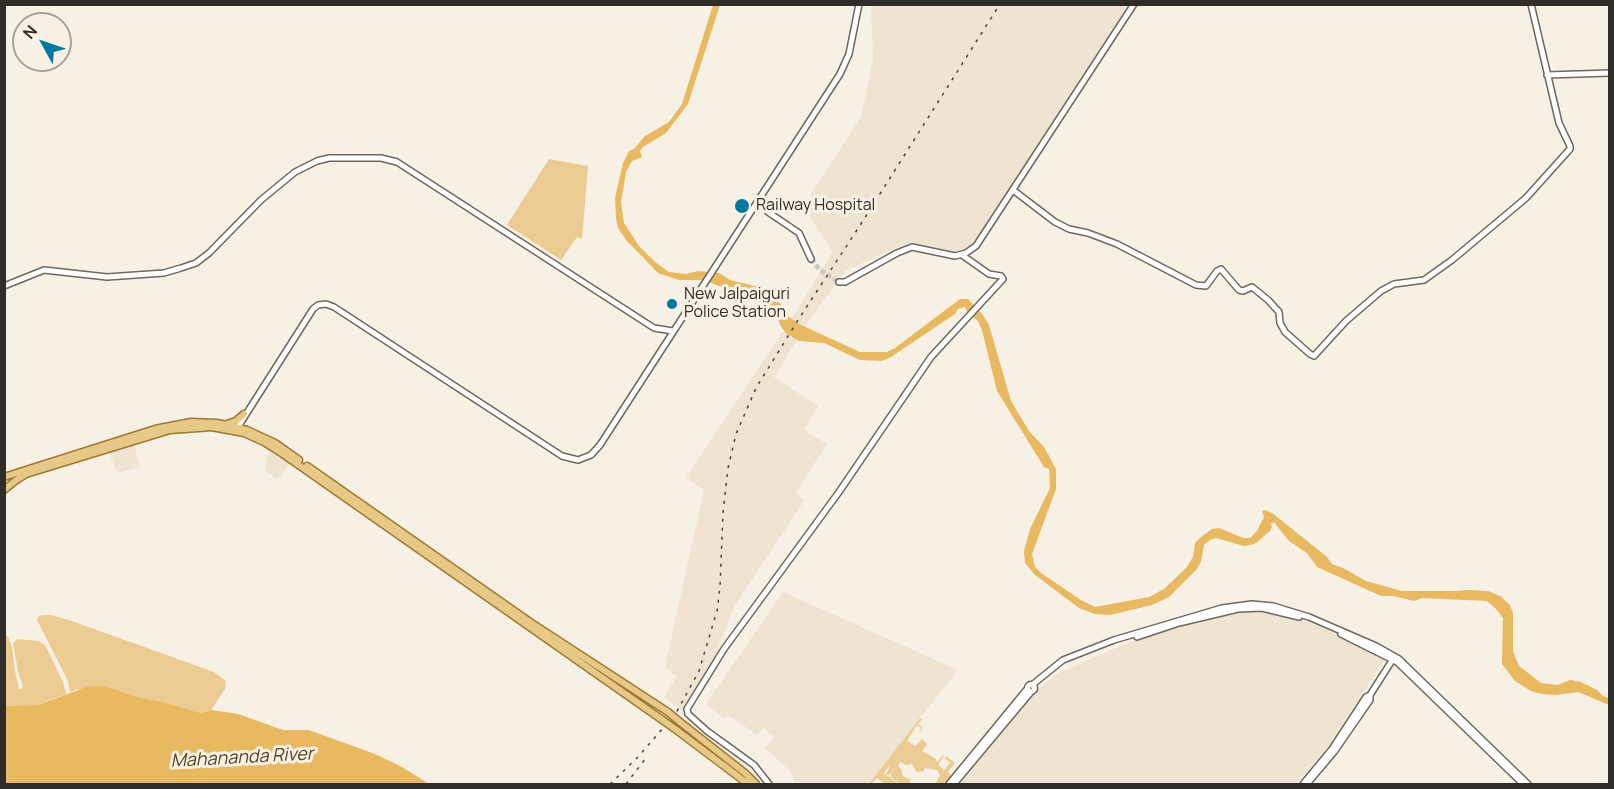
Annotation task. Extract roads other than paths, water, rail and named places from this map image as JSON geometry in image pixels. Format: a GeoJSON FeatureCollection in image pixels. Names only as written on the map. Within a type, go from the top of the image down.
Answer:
{"type":"FeatureCollection","features":[{"type":"Feature","properties":{"kind":"main road"},"geometry":{"type":"LineString","coordinates":[[4,477],[155,429],[191,422],[226,424],[236,421],[245,414]]}},
{"type":"Feature","properties":{"kind":"main road"},"geometry":{"type":"LineString","coordinates":[[245,414],[247,430]]}},
{"type":"Feature","properties":{"kind":"main road"},"geometry":{"type":"LineString","coordinates":[[226,424],[283,454],[661,719],[748,784]]}},
{"type":"Feature","properties":{"kind":"main road"},"geometry":{"type":"LineString","coordinates":[[4,490],[26,474],[153,435],[214,427],[247,430],[275,443],[315,471],[325,475],[369,509],[539,627],[668,712],[756,784]]}},
{"type":"Feature","properties":{"kind":"street"},"geometry":{"type":"LineString","coordinates":[[235,428],[313,309],[318,305],[326,304],[334,307],[562,456],[581,459],[591,455],[598,448],[843,69],[850,49],[859,4]]}},
{"type":"Feature","properties":{"kind":"street"},"geometry":{"type":"LineString","coordinates":[[841,283],[912,247],[955,256],[962,255],[979,242],[1134,4]]}},
{"type":"Feature","properties":{"kind":"street"},"geometry":{"type":"LineString","coordinates":[[1013,190],[1055,222],[1069,229],[1109,240],[1196,285],[1206,286],[1221,269],[1239,290],[1243,291],[1252,287],[1268,300],[1279,314],[1282,329],[1314,356],[1346,321],[1381,291],[1394,284],[1424,280],[1452,260],[1526,198],[1570,149],[1559,123],[1531,4]]}},
{"type":"Feature","properties":{"kind":"street"},"geometry":{"type":"LineString","coordinates":[[1547,75],[1610,73]]}},
{"type":"Feature","properties":{"kind":"street"},"geometry":{"type":"LineString","coordinates":[[4,286],[48,269],[107,277],[164,273],[181,268],[209,253],[285,178],[306,166],[329,158],[381,158],[398,162],[654,328],[673,331]]}},
{"type":"Feature","properties":{"kind":"street"},"geometry":{"type":"LineString","coordinates":[[760,197],[766,210],[795,229],[804,240],[811,260]]}},
{"type":"Feature","properties":{"kind":"street"},"geometry":{"type":"LineString","coordinates":[[750,213],[766,210]]}},
{"type":"Feature","properties":{"kind":"street"},"geometry":{"type":"LineString","coordinates":[[769,784],[754,765],[707,731],[688,714],[687,709],[724,649],[830,504],[931,357],[1003,278],[989,274],[962,255]]}},
{"type":"Feature","properties":{"kind":"street"},"geometry":{"type":"LineString","coordinates":[[949,784],[1031,688],[1063,660],[1159,625],[1222,608],[1252,604],[1274,606],[1309,617],[1396,657],[1528,784]]}},
{"type":"Feature","properties":{"kind":"street"},"geometry":{"type":"LineString","coordinates":[[954,784],[1031,688],[1066,663],[1101,648],[1179,623],[1248,608],[1262,608],[1304,618],[1393,659],[1523,784]]}},
{"type":"Feature","properties":{"kind":"street"},"geometry":{"type":"LineString","coordinates":[[1303,784],[1332,749],[1393,659]]}},
{"type":"Feature","properties":{"kind":"street"},"geometry":{"type":"LineString","coordinates":[[1307,784],[1334,752],[1370,700],[1370,695]]}},
{"type":"Feature","properties":{"kind":"water"},"geometry":{"type":"Polygon","coordinates":[[[713,5],[720,5],[688,104],[666,133],[643,147],[640,151],[642,157],[632,161],[626,172],[621,202],[624,223],[639,246],[669,272],[719,273],[730,280],[770,292],[788,316],[799,324],[860,352],[887,352],[960,299],[968,299],[989,325],[1011,401],[1029,431],[1044,447],[1056,469],[1056,489],[1032,554],[1035,567],[1041,573],[1095,607],[1149,597],[1164,589],[1186,568],[1193,557],[1195,543],[1201,537],[1212,529],[1219,528],[1243,538],[1250,538],[1257,531],[1264,517],[1262,511],[1265,510],[1272,513],[1326,556],[1332,564],[1366,581],[1402,591],[1488,591],[1500,596],[1510,605],[1513,613],[1513,651],[1519,666],[1541,683],[1557,685],[1570,680],[1581,682],[1609,698],[1609,705],[1578,692],[1542,694],[1531,691],[1515,681],[1502,664],[1503,618],[1487,601],[1422,598],[1414,601],[1381,596],[1317,567],[1307,553],[1289,541],[1274,522],[1271,524],[1270,531],[1251,545],[1244,546],[1216,538],[1210,540],[1204,545],[1201,562],[1197,569],[1169,597],[1152,605],[1110,615],[1095,614],[1079,608],[1035,575],[1025,563],[1024,551],[1030,529],[1050,488],[1049,469],[1044,467],[997,391],[982,330],[978,321],[967,312],[965,307],[958,309],[955,314],[891,357],[882,361],[860,360],[824,343],[799,341],[786,333],[780,325],[776,310],[768,304],[703,280],[679,280],[658,273],[627,241],[618,228],[615,198],[623,163],[629,151],[634,149],[645,136],[669,122],[682,104],[713,5]]]}},
{"type":"Feature","properties":{"kind":"water","name":"Mahananda River"},"geometry":{"type":"Polygon","coordinates":[[[89,686],[104,686],[140,698],[160,701],[201,713],[211,710],[238,714],[283,730],[309,730],[375,754],[429,784],[5,784],[5,706],[38,705],[89,686]]]}},
{"type":"Feature","properties":{"kind":"tunnel"},"geometry":{"type":"LineString","coordinates":[[811,259],[820,270],[839,282]]}},
{"type":"Feature","properties":{"kind":"railway"},"geometry":{"type":"LineString","coordinates":[[610,784],[638,757],[676,713],[699,671],[717,611],[728,468],[736,434],[756,388],[1000,4]]}},
{"type":"Feature","properties":{"kind":"railway"},"geometry":{"type":"LineString","coordinates":[[626,784],[646,758]]}},
{"type":"Feature","properties":{"kind":"place","name":"Railway Hospital"},"geometry":{"type":"Point","coordinates":[742,206]}},
{"type":"Feature","properties":{"kind":"place","name":"New Jalpaiguri Police Station"},"geometry":{"type":"Point","coordinates":[672,304]}}]}
